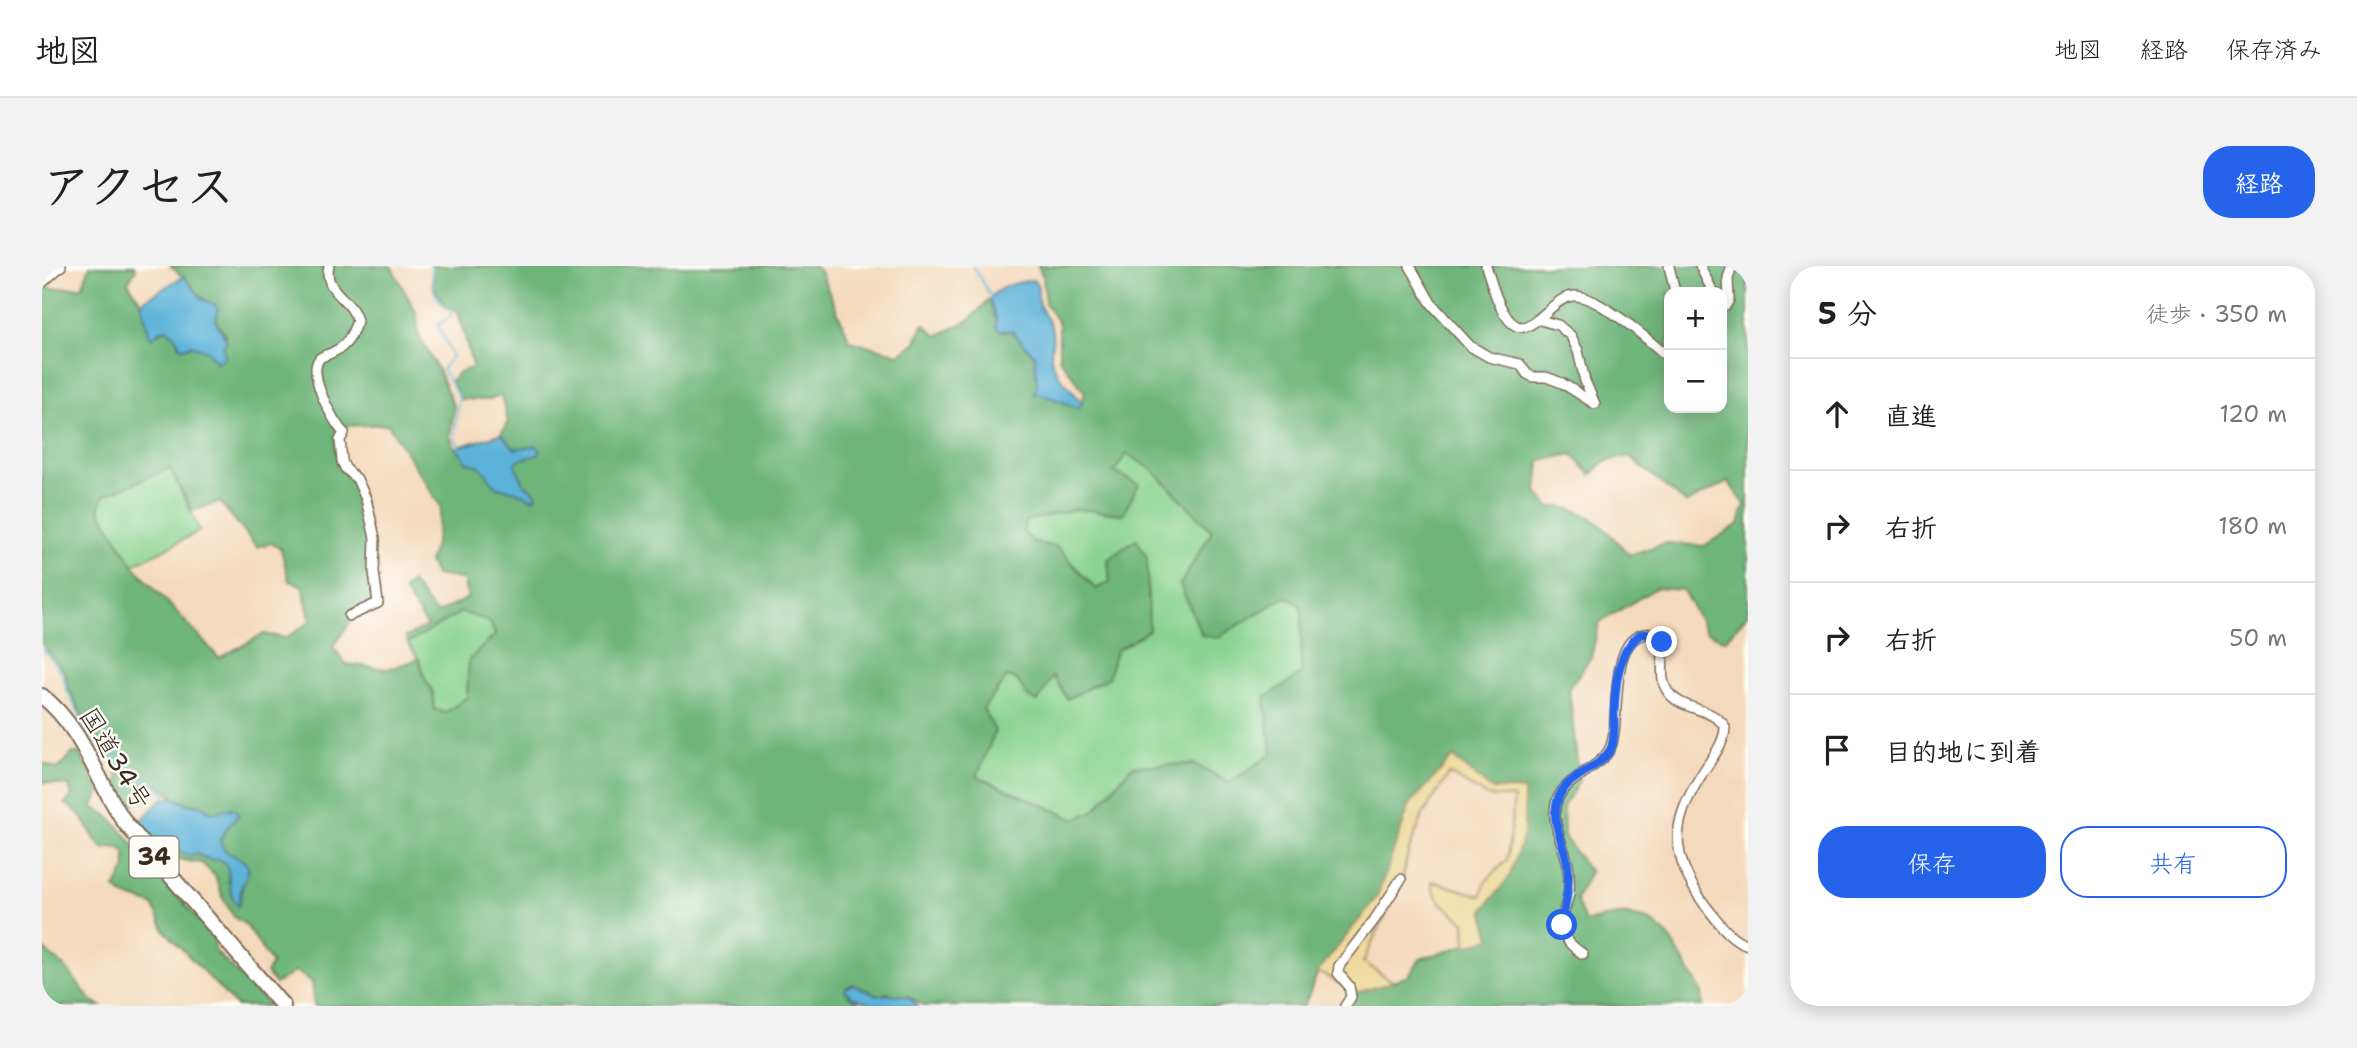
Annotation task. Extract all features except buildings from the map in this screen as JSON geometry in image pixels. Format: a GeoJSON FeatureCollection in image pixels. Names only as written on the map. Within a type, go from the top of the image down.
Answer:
{"type":"FeatureCollection","features":[{"type":"Feature","properties":{"kind":"highway","name":"国道34号"},"geometry":{"type":"LineString","coordinates":[[42,696],[63,715],[76,732],[113,806],[126,824],[283,1006]]}},
{"type":"Feature","properties":{"kind":"street"},"geometry":{"type":"LineString","coordinates":[[42,283],[61,266]]}},
{"type":"Feature","properties":{"kind":"street"},"geometry":{"type":"LineString","coordinates":[[329,266],[327,275],[332,288],[352,307],[357,321],[345,345],[320,358],[316,366],[321,393],[335,424],[344,433],[340,440],[342,461],[345,468],[357,479],[366,499],[375,538],[374,572],[378,603],[349,616]]}},
{"type":"Feature","properties":{"kind":"street"},"geometry":{"type":"LineString","coordinates":[[1410,266],[1431,303],[1470,346],[1500,361],[1520,364],[1527,374],[1534,377],[1545,377],[1562,383],[1595,404],[1571,336],[1558,325],[1540,320]]}},
{"type":"Feature","properties":{"kind":"street"},"geometry":{"type":"LineString","coordinates":[[1486,266],[1503,311],[1519,327],[1524,328],[1540,320],[1554,304],[1569,296],[1585,298],[1602,306],[1664,354]]}},
{"type":"Feature","properties":{"kind":"street"},"geometry":{"type":"LineString","coordinates":[[1670,266],[1674,287]]}},
{"type":"Feature","properties":{"kind":"street"},"geometry":{"type":"LineString","coordinates":[[1700,266],[1710,287]]}},
{"type":"Feature","properties":{"kind":"street"},"geometry":{"type":"LineString","coordinates":[[1727,304],[1730,300],[1728,278],[1732,266]]}},
{"type":"Feature","properties":{"kind":"street"},"geometry":{"type":"LineString","coordinates":[[1583,954],[1571,945],[1562,925],[1569,880],[1567,859],[1557,826],[1556,805],[1572,779],[1608,753],[1614,734],[1616,691],[1621,663],[1630,643],[1641,634],[1649,633],[1656,634],[1662,642],[1662,675],[1667,691],[1674,699],[1720,720],[1725,727],[1720,746],[1698,779],[1683,810],[1677,825],[1676,838],[1686,868],[1702,899],[1724,929],[1735,939],[1748,945]]}},
{"type":"Feature","properties":{"kind":"street"},"geometry":{"type":"LineString","coordinates":[[1345,1006],[1351,997],[1349,986],[1338,973],[1339,966],[1375,919],[1401,878]]}},
{"type":"Feature","properties":{"kind":"green space"},"geometry":{"type":"Polygon","coordinates":[[[90,266],[134,266],[136,269],[128,282],[141,302],[150,337],[167,329],[180,346],[184,348],[191,345],[206,350],[216,361],[226,335],[216,322],[214,305],[202,297],[171,266],[391,266],[417,314],[418,334],[454,407],[450,437],[455,448],[501,434],[508,422],[501,395],[489,400],[460,399],[451,381],[458,373],[473,367],[458,311],[445,305],[433,286],[432,266],[814,266],[820,271],[850,341],[899,354],[915,343],[924,324],[937,336],[969,320],[989,300],[1000,331],[1011,331],[1035,356],[1037,385],[1041,394],[1079,408],[1085,392],[1059,358],[1059,324],[1045,303],[1043,277],[1038,266],[1730,266],[1733,272],[1739,266],[1748,266],[1748,614],[1725,640],[1706,632],[1683,590],[1656,588],[1599,623],[1591,657],[1569,688],[1579,781],[1563,807],[1564,837],[1590,872],[1576,899],[1585,922],[1623,914],[1651,921],[1669,937],[1702,992],[1703,1006],[1349,1006],[1356,993],[1409,976],[1420,959],[1491,937],[1483,910],[1509,877],[1523,834],[1524,791],[1491,789],[1453,757],[1410,804],[1377,897],[1318,972],[1304,1006],[924,1006],[908,996],[888,993],[880,995],[853,985],[849,996],[865,1006],[314,1006],[312,982],[296,971],[275,984],[266,973],[272,964],[246,925],[234,917],[215,876],[202,863],[163,857],[145,839],[155,838],[189,856],[195,854],[211,860],[220,859],[229,869],[228,881],[240,902],[243,883],[249,871],[240,860],[224,849],[220,840],[227,827],[238,816],[231,808],[211,811],[201,805],[182,801],[157,783],[127,810],[116,795],[119,778],[107,748],[92,734],[69,690],[65,673],[42,644],[42,289],[82,287],[90,266]],[[388,424],[344,426],[335,438],[338,467],[360,489],[371,537],[374,608],[353,618],[333,647],[346,664],[388,669],[419,659],[425,679],[433,692],[434,709],[445,713],[467,697],[469,660],[495,635],[491,622],[461,612],[408,643],[406,637],[427,626],[403,590],[411,582],[436,614],[468,598],[463,579],[435,575],[429,562],[436,541],[441,507],[388,424]],[[1127,454],[1114,472],[1139,484],[1123,514],[1076,509],[1025,521],[1023,532],[1035,543],[1057,547],[1096,589],[1110,582],[1108,560],[1136,539],[1147,557],[1149,630],[1116,651],[1108,678],[1067,699],[1053,676],[1038,702],[1027,696],[1017,680],[1007,677],[983,709],[995,731],[977,776],[1074,819],[1094,811],[1132,766],[1194,764],[1229,783],[1272,754],[1265,698],[1301,674],[1302,608],[1293,599],[1284,597],[1217,638],[1202,635],[1180,585],[1212,531],[1153,470],[1127,454]],[[1572,454],[1540,461],[1537,492],[1549,507],[1575,510],[1595,520],[1629,555],[1666,543],[1704,546],[1739,524],[1745,504],[1728,482],[1686,503],[1629,456],[1604,462],[1591,475],[1572,454]],[[170,468],[103,496],[99,509],[133,565],[219,658],[264,634],[286,638],[311,621],[302,585],[289,581],[281,549],[271,543],[257,547],[220,502],[192,511],[170,468]]]}},
{"type":"Feature","properties":{"kind":"green space"},"geometry":{"type":"Polygon","coordinates":[[[1127,453],[1153,470],[1212,531],[1180,585],[1217,638],[1284,597],[1293,598],[1302,608],[1301,674],[1265,698],[1272,754],[1229,783],[1194,764],[1132,766],[1094,811],[1074,819],[977,776],[995,731],[983,709],[1007,676],[1017,680],[1027,696],[1053,676],[1067,699],[1107,678],[1116,651],[1149,630],[1136,539],[1108,560],[1110,582],[1095,589],[1057,547],[1035,543],[1023,532],[1024,521],[1076,509],[1123,514],[1114,472],[1127,453]]]}},
{"type":"Feature","properties":{"kind":"green space"},"geometry":{"type":"Polygon","coordinates":[[[170,468],[200,531],[133,565],[99,509],[103,496],[170,468]]]}},
{"type":"Feature","properties":{"kind":"green space"},"geometry":{"type":"Polygon","coordinates":[[[462,612],[490,622],[495,635],[469,660],[467,697],[445,713],[434,710],[433,692],[425,679],[419,659],[408,643],[462,612]]]}},
{"type":"Feature","properties":{"kind":"green space"},"geometry":{"type":"Polygon","coordinates":[[[73,753],[78,753],[81,757],[100,793],[92,807],[115,823],[214,938],[215,951],[270,1006],[236,1006],[165,931],[153,905],[123,895],[115,888],[126,868],[125,852],[115,847],[104,849],[78,813],[65,804],[72,796],[69,786],[42,782],[42,763],[58,769],[73,753]]]}},
{"type":"Feature","properties":{"kind":"green space"},"geometry":{"type":"Polygon","coordinates":[[[42,948],[65,967],[91,1000],[101,1006],[42,1006],[42,948]]]}},
{"type":"Feature","properties":{"kind":"sand"},"geometry":{"type":"Polygon","coordinates":[[[1453,757],[1491,789],[1524,790],[1524,834],[1509,877],[1483,910],[1491,938],[1466,946],[1465,922],[1439,899],[1432,881],[1481,896],[1486,881],[1507,860],[1514,798],[1487,796],[1449,774],[1423,815],[1408,852],[1403,878],[1363,962],[1393,982],[1356,993],[1318,972],[1377,897],[1410,804],[1453,757]]]}},
{"type":"Feature","properties":{"kind":"water"},"geometry":{"type":"Polygon","coordinates":[[[184,276],[202,299],[215,305],[218,310],[216,322],[227,341],[223,347],[225,357],[221,361],[216,361],[206,350],[191,345],[184,348],[180,346],[167,329],[159,331],[153,338],[150,337],[141,302],[184,276]]]}},
{"type":"Feature","properties":{"kind":"water"},"geometry":{"type":"Polygon","coordinates":[[[1033,280],[1038,286],[1039,305],[1052,331],[1052,362],[1082,403],[1079,408],[1034,394],[1037,385],[1035,356],[1012,331],[1000,331],[996,327],[996,316],[989,300],[997,291],[1008,286],[1033,280]]]}},
{"type":"Feature","properties":{"kind":"water"},"geometry":{"type":"Polygon","coordinates":[[[501,434],[515,449],[537,446],[541,450],[538,455],[518,460],[515,465],[525,485],[535,492],[537,497],[532,499],[516,491],[496,487],[480,466],[466,462],[455,448],[501,434]]]}},
{"type":"Feature","properties":{"kind":"water"},"geometry":{"type":"Polygon","coordinates":[[[171,797],[186,804],[201,805],[215,812],[236,810],[238,816],[227,827],[220,840],[229,854],[242,860],[248,867],[238,906],[234,901],[227,868],[222,861],[195,854],[189,856],[155,838],[145,839],[136,826],[161,800],[171,797]]]}},
{"type":"Feature","properties":{"kind":"water"},"geometry":{"type":"Polygon","coordinates":[[[853,984],[878,995],[906,996],[917,1006],[860,1000],[845,991],[853,984]]]}},
{"type":"Feature","properties":{"kind":"waterway"},"geometry":{"type":"LineString","coordinates":[[430,266],[435,292],[440,302],[450,310],[451,316],[438,325],[452,356],[442,369],[459,397],[454,437],[460,447]]}},
{"type":"Feature","properties":{"kind":"waterway"},"geometry":{"type":"LineString","coordinates":[[973,266],[991,297]]}},
{"type":"Feature","properties":{"kind":"waterway"},"geometry":{"type":"LineString","coordinates":[[42,648],[62,673],[67,690],[90,735],[144,780],[153,782],[167,798]]}},
{"type":"Feature","properties":{"kind":"route"},"geometry":{"type":"LineString","coordinates":[[1562,925],[1569,880],[1567,859],[1555,815],[1556,805],[1572,779],[1602,759],[1612,746],[1616,691],[1621,663],[1630,643],[1641,634],[1649,633],[1656,634],[1662,642]]}}]}
